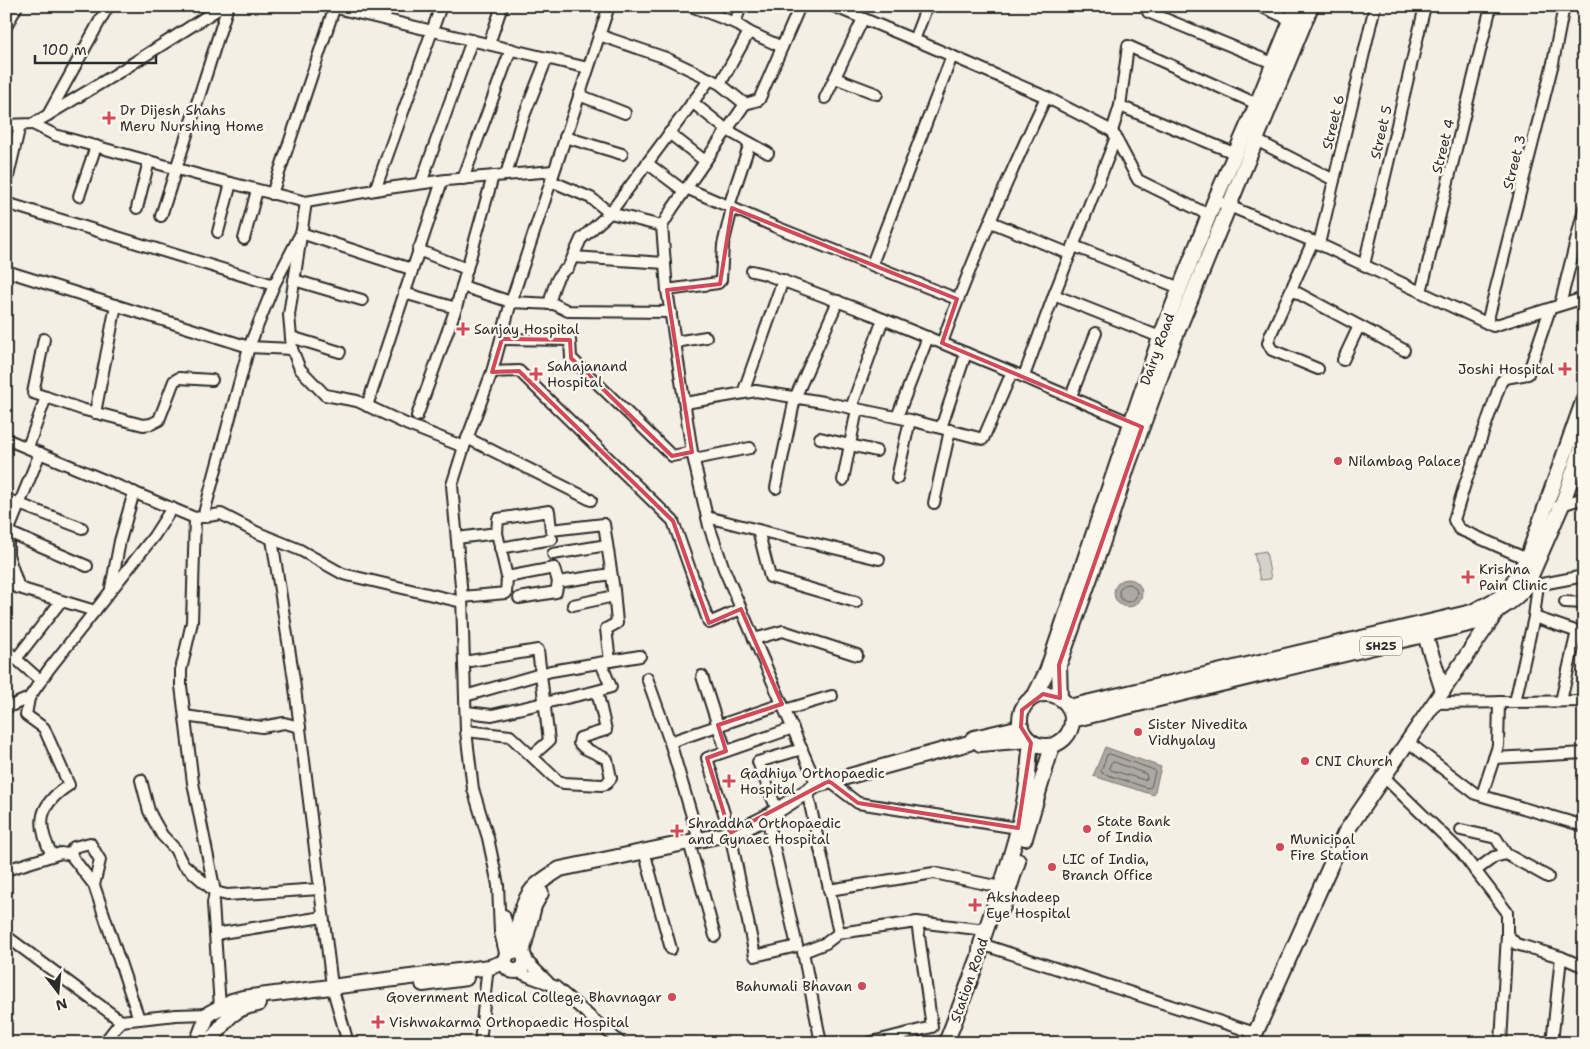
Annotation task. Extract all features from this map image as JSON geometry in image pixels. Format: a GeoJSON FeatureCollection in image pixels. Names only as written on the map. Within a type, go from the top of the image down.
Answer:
{"type":"FeatureCollection","features":[{"type":"Feature","properties":{"kind":"main road","name":"Dairy Road"},"geometry":{"type":"LineString","coordinates":[[1034,697],[1047,671],[1167,340],[1256,140],[1297,6]]}},
{"type":"Feature","properties":{"kind":"main road","name":"Dairy Road"},"geometry":{"type":"LineString","coordinates":[[1167,340],[1180,288],[1234,153],[1257,104],[1311,6]]}},
{"type":"Feature","properties":{"kind":"main road","name":"SH25"},"geometry":{"type":"LineString","coordinates":[[1253,1038],[1345,833],[1439,697],[1527,560],[1584,399]]}},
{"type":"Feature","properties":{"kind":"main road","name":"Dairy Road"},"geometry":{"type":"LineString","coordinates":[[1067,709],[1059,665],[1136,424]]}},
{"type":"Feature","properties":{"kind":"main road","name":"SH25"},"geometry":{"type":"LineString","coordinates":[[1067,709],[1425,635],[1473,623],[1498,605],[1517,598],[1532,586],[1584,441]]}},
{"type":"Feature","properties":{"kind":"main road"},"geometry":{"type":"LineString","coordinates":[[1067,709],[1498,605]]}},
{"type":"Feature","properties":{"kind":"main road"},"geometry":{"type":"LineString","coordinates":[[1425,635],[1439,697]]}},
{"type":"Feature","properties":{"kind":"main road"},"geometry":{"type":"LineString","coordinates":[[334,990],[447,982],[487,974],[513,959],[522,912],[527,899],[535,886],[560,869],[737,832],[818,786],[969,743],[1030,742],[1043,746],[1052,746],[1060,743],[1071,729],[1067,709],[1052,695],[1042,694],[1034,697],[1027,702],[1022,710],[1020,718],[1021,727],[1030,742]]}},
{"type":"Feature","properties":{"kind":"main road"},"geometry":{"type":"LineString","coordinates":[[969,743],[974,738],[1021,727]]}},
{"type":"Feature","properties":{"kind":"main road","name":"Station Road"},"geometry":{"type":"LineString","coordinates":[[946,1043],[985,945],[986,930],[1018,828],[1028,782],[1030,742]]}},
{"type":"Feature","properties":{"kind":"main road"},"geometry":{"type":"LineString","coordinates":[[956,1043],[985,945],[1010,888],[1052,746]]}},
{"type":"Feature","properties":{"kind":"main road"},"geometry":{"type":"LineString","coordinates":[[197,1043],[208,1014],[227,1007],[249,1006],[334,990],[490,967],[513,959]]}},
{"type":"Feature","properties":{"kind":"main road"},"geometry":{"type":"LineString","coordinates":[[210,1043],[226,1018],[227,1007]]}},
{"type":"Feature","properties":{"kind":"street"},"geometry":{"type":"LineString","coordinates":[[6,27],[17,6]]}},
{"type":"Feature","properties":{"kind":"street"},"geometry":{"type":"LineString","coordinates":[[48,115],[108,6]]}},
{"type":"Feature","properties":{"kind":"street"},"geometry":{"type":"LineString","coordinates":[[6,185],[11,125],[33,124],[222,6]]}},
{"type":"Feature","properties":{"kind":"street"},"geometry":{"type":"LineString","coordinates":[[161,216],[228,6]]}},
{"type":"Feature","properties":{"kind":"street"},"geometry":{"type":"LineString","coordinates":[[384,19],[388,6]]}},
{"type":"Feature","properties":{"kind":"street"},"geometry":{"type":"LineString","coordinates":[[375,190],[441,6]]}},
{"type":"Feature","properties":{"kind":"street"},"geometry":{"type":"LineString","coordinates":[[489,44],[502,6]]}},
{"type":"Feature","properties":{"kind":"street"},"geometry":{"type":"LineString","coordinates":[[548,983],[526,977],[513,959],[500,932],[498,885],[488,838],[473,789],[466,731],[462,600],[452,484],[465,442],[492,372],[511,302],[609,6]]}},
{"type":"Feature","properties":{"kind":"street"},"geometry":{"type":"LineString","coordinates":[[691,6],[735,23],[749,32],[782,47]]}},
{"type":"Feature","properties":{"kind":"street"},"geometry":{"type":"LineString","coordinates":[[735,23],[741,6]]}},
{"type":"Feature","properties":{"kind":"street"},"geometry":{"type":"LineString","coordinates":[[800,6],[759,100],[745,104],[662,226],[670,312],[693,456],[707,517],[724,569],[818,786],[829,890],[839,932]]}},
{"type":"Feature","properties":{"kind":"street"},"geometry":{"type":"LineString","coordinates":[[833,6],[1046,97],[1114,134],[1138,180],[1209,215]]}},
{"type":"Feature","properties":{"kind":"street"},"geometry":{"type":"LineString","coordinates":[[914,40],[927,6]]}},
{"type":"Feature","properties":{"kind":"street"},"geometry":{"type":"LineString","coordinates":[[1260,6],[1292,20]]}},
{"type":"Feature","properties":{"kind":"street","name":"Street 6"},"geometry":{"type":"LineString","coordinates":[[1318,369],[1270,347],[1268,343],[1316,242],[1334,180],[1375,6]]}},
{"type":"Feature","properties":{"kind":"street","name":"Street 5"},"geometry":{"type":"LineString","coordinates":[[1364,265],[1425,6]]}},
{"type":"Feature","properties":{"kind":"street","name":"Street 4"},"geometry":{"type":"LineString","coordinates":[[1421,292],[1492,6]]}},
{"type":"Feature","properties":{"kind":"street","name":"Street 3"},"geometry":{"type":"LineString","coordinates":[[1487,323],[1553,63],[1564,6]]}},
{"type":"Feature","properties":{"kind":"street"},"geometry":{"type":"LineString","coordinates":[[272,194],[332,7],[588,68]]}},
{"type":"Feature","properties":{"kind":"street"},"geometry":{"type":"LineString","coordinates":[[1148,12],[1279,66]]}},
{"type":"Feature","properties":{"kind":"street"},"geometry":{"type":"LineString","coordinates":[[826,98],[863,19]]}},
{"type":"Feature","properties":{"kind":"street"},"geometry":{"type":"LineString","coordinates":[[720,84],[749,32]]}},
{"type":"Feature","properties":{"kind":"street"},"geometry":{"type":"LineString","coordinates":[[599,36],[666,58],[720,84],[745,104]]}},
{"type":"Feature","properties":{"kind":"street"},"geometry":{"type":"LineString","coordinates":[[421,183],[472,40]]}},
{"type":"Feature","properties":{"kind":"street"},"geometry":{"type":"LineString","coordinates":[[1024,376],[1114,134],[1120,106],[1128,46],[1257,104]]}},
{"type":"Feature","properties":{"kind":"street"},"geometry":{"type":"LineString","coordinates":[[463,179],[511,49]]}},
{"type":"Feature","properties":{"kind":"street"},"geometry":{"type":"LineString","coordinates":[[872,264],[952,56]]}},
{"type":"Feature","properties":{"kind":"street"},"geometry":{"type":"LineString","coordinates":[[506,175],[520,126],[547,58]]}},
{"type":"Feature","properties":{"kind":"street"},"geometry":{"type":"LineString","coordinates":[[835,78],[877,94]]}},
{"type":"Feature","properties":{"kind":"street"},"geometry":{"type":"LineString","coordinates":[[550,304],[555,284],[562,271],[568,268],[581,239],[610,213],[710,79]]}},
{"type":"Feature","properties":{"kind":"street"},"geometry":{"type":"LineString","coordinates":[[579,95],[625,113]]}},
{"type":"Feature","properties":{"kind":"street"},"geometry":{"type":"LineString","coordinates":[[942,343],[958,298],[1012,170],[1046,97]]}},
{"type":"Feature","properties":{"kind":"street"},"geometry":{"type":"LineString","coordinates":[[692,102],[727,130],[768,153]]}},
{"type":"Feature","properties":{"kind":"street"},"geometry":{"type":"LineString","coordinates":[[1120,106],[1234,153]]}},
{"type":"Feature","properties":{"kind":"street"},"geometry":{"type":"LineString","coordinates":[[33,124],[55,135],[306,202],[421,183],[554,170]]}},
{"type":"Feature","properties":{"kind":"street"},"geometry":{"type":"LineString","coordinates":[[669,133],[705,161]]}},
{"type":"Feature","properties":{"kind":"street"},"geometry":{"type":"LineString","coordinates":[[565,137],[622,154]]}},
{"type":"Feature","properties":{"kind":"street"},"geometry":{"type":"LineString","coordinates":[[1256,140],[1334,180]]}},
{"type":"Feature","properties":{"kind":"street"},"geometry":{"type":"LineString","coordinates":[[667,290],[718,283],[720,280],[723,245],[731,207],[750,143]]}},
{"type":"Feature","properties":{"kind":"street"},"geometry":{"type":"LineString","coordinates":[[79,196],[96,146]]}},
{"type":"Feature","properties":{"kind":"street"},"geometry":{"type":"LineString","coordinates":[[137,208],[149,161]]}},
{"type":"Feature","properties":{"kind":"street"},"geometry":{"type":"LineString","coordinates":[[647,163],[685,190],[958,298]]}},
{"type":"Feature","properties":{"kind":"street"},"geometry":{"type":"LineString","coordinates":[[417,416],[456,308],[493,176]]}},
{"type":"Feature","properties":{"kind":"street"},"geometry":{"type":"LineString","coordinates":[[366,406],[442,181]]}},
{"type":"Feature","properties":{"kind":"street"},"geometry":{"type":"LineString","coordinates":[[551,181],[591,198],[610,213],[662,226]]}},
{"type":"Feature","properties":{"kind":"street"},"geometry":{"type":"LineString","coordinates":[[218,232],[231,183]]}},
{"type":"Feature","properties":{"kind":"street"},"geometry":{"type":"LineString","coordinates":[[244,239],[257,190]]}},
{"type":"Feature","properties":{"kind":"street"},"geometry":{"type":"LineString","coordinates":[[1215,200],[1316,242],[1493,326],[1584,298]]}},
{"type":"Feature","properties":{"kind":"street"},"geometry":{"type":"LineString","coordinates":[[306,202],[289,315],[292,349],[300,368],[325,395],[357,402],[406,424],[465,442],[591,500]]}},
{"type":"Feature","properties":{"kind":"street"},"geometry":{"type":"LineString","coordinates":[[6,204],[274,285]]}},
{"type":"Feature","properties":{"kind":"street"},"geometry":{"type":"LineString","coordinates":[[1527,560],[1459,529],[1454,520],[1501,382],[1510,376],[1528,374],[1555,307],[1583,214]]}},
{"type":"Feature","properties":{"kind":"street"},"geometry":{"type":"LineString","coordinates":[[991,222],[1180,288]]}},
{"type":"Feature","properties":{"kind":"street"},"geometry":{"type":"LineString","coordinates":[[301,233],[411,270]]}},
{"type":"Feature","properties":{"kind":"street"},"geometry":{"type":"LineString","coordinates":[[227,1007],[215,934],[213,902],[215,892],[193,783],[181,686],[181,670],[192,622],[199,517],[249,347],[274,285],[301,233]]}},
{"type":"Feature","properties":{"kind":"street"},"geometry":{"type":"LineString","coordinates":[[418,250],[467,269]]}},
{"type":"Feature","properties":{"kind":"street"},"geometry":{"type":"LineString","coordinates":[[573,257],[665,263]]}},
{"type":"Feature","properties":{"kind":"street"},"geometry":{"type":"LineString","coordinates":[[6,271],[249,347],[292,349]]}},
{"type":"Feature","properties":{"kind":"street"},"geometry":{"type":"LineString","coordinates":[[752,271],[783,280],[884,319],[1136,424]]}},
{"type":"Feature","properties":{"kind":"street"},"geometry":{"type":"LineString","coordinates":[[294,280],[362,300]]}},
{"type":"Feature","properties":{"kind":"street"},"geometry":{"type":"LineString","coordinates":[[743,394],[783,280]]}},
{"type":"Feature","properties":{"kind":"street"},"geometry":{"type":"LineString","coordinates":[[462,286],[511,302],[550,304],[568,310],[670,312]]}},
{"type":"Feature","properties":{"kind":"street"},"geometry":{"type":"LineString","coordinates":[[1292,290],[1404,350]]}},
{"type":"Feature","properties":{"kind":"street"},"geometry":{"type":"LineString","coordinates":[[404,293],[456,308]]}},
{"type":"Feature","properties":{"kind":"street"},"geometry":{"type":"LineString","coordinates":[[1054,295],[1167,340]]}},
{"type":"Feature","properties":{"kind":"street"},"geometry":{"type":"LineString","coordinates":[[776,488],[795,398],[838,302]]}},
{"type":"Feature","properties":{"kind":"street"},"geometry":{"type":"LineString","coordinates":[[95,413],[116,306]]}},
{"type":"Feature","properties":{"kind":"street"},"geometry":{"type":"LineString","coordinates":[[843,480],[854,408],[884,319]]}},
{"type":"Feature","properties":{"kind":"street"},"geometry":{"type":"LineString","coordinates":[[1343,360],[1359,326]]}},
{"type":"Feature","properties":{"kind":"street"},"geometry":{"type":"LineString","coordinates":[[1070,396],[1096,333]]}},
{"type":"Feature","properties":{"kind":"street"},"geometry":{"type":"LineString","coordinates":[[291,337],[340,352]]}},
{"type":"Feature","properties":{"kind":"street"},"geometry":{"type":"LineString","coordinates":[[675,342],[706,337]]}},
{"type":"Feature","properties":{"kind":"street"},"geometry":{"type":"LineString","coordinates":[[897,417],[928,337]]}},
{"type":"Feature","properties":{"kind":"street"},"geometry":{"type":"LineString","coordinates":[[44,339],[33,393],[95,413],[143,424],[151,424],[159,420],[174,381],[179,378],[212,380]]}},
{"type":"Feature","properties":{"kind":"street"},"geometry":{"type":"LineString","coordinates":[[502,339],[570,340],[571,358],[672,456],[693,456],[750,448]]}},
{"type":"Feature","properties":{"kind":"street"},"geometry":{"type":"LineString","coordinates":[[934,503],[945,429],[966,353]]}},
{"type":"Feature","properties":{"kind":"street"},"geometry":{"type":"LineString","coordinates":[[492,372],[519,371],[673,521],[709,623],[741,609]]}},
{"type":"Feature","properties":{"kind":"street"},"geometry":{"type":"LineString","coordinates":[[685,403],[756,391],[897,417],[983,439],[1012,372]]}},
{"type":"Feature","properties":{"kind":"street"},"geometry":{"type":"LineString","coordinates":[[28,448],[46,397]]}},
{"type":"Feature","properties":{"kind":"street"},"geometry":{"type":"LineString","coordinates":[[897,478],[910,420]]}},
{"type":"Feature","properties":{"kind":"street"},"geometry":{"type":"LineString","coordinates":[[6,438],[172,508],[199,517],[221,514],[272,539],[300,550],[344,574],[462,600],[506,593],[508,576],[497,533],[498,519],[549,512],[554,568],[558,582],[556,592],[518,598]]}},
{"type":"Feature","properties":{"kind":"street"},"geometry":{"type":"LineString","coordinates":[[820,438],[876,451]]}},
{"type":"Feature","properties":{"kind":"street"},"geometry":{"type":"LineString","coordinates":[[19,588],[8,555],[7,532],[40,453]]}},
{"type":"Feature","properties":{"kind":"street"},"geometry":{"type":"LineString","coordinates":[[110,592],[120,542],[134,492]]}},
{"type":"Feature","properties":{"kind":"street"},"geometry":{"type":"LineString","coordinates":[[1547,507],[1562,505],[1584,498]]}},
{"type":"Feature","properties":{"kind":"street"},"geometry":{"type":"LineString","coordinates":[[6,499],[82,528]]}},
{"type":"Feature","properties":{"kind":"street"},"geometry":{"type":"LineString","coordinates":[[52,856],[40,823],[51,801],[69,785],[44,728],[26,715],[29,698],[49,668],[154,536],[172,508]]}},
{"type":"Feature","properties":{"kind":"street"},"geometry":{"type":"LineString","coordinates":[[707,517],[878,559]]}},
{"type":"Feature","properties":{"kind":"street"},"geometry":{"type":"LineString","coordinates":[[466,712],[492,715],[611,687],[605,662],[606,629],[617,623],[604,524],[551,534],[500,548]]}},
{"type":"Feature","properties":{"kind":"street"},"geometry":{"type":"LineString","coordinates":[[758,530],[770,577],[856,602]]}},
{"type":"Feature","properties":{"kind":"street"},"geometry":{"type":"LineString","coordinates":[[7,532],[87,566]]}},
{"type":"Feature","properties":{"kind":"street"},"geometry":{"type":"LineString","coordinates":[[457,538],[497,533]]}},
{"type":"Feature","properties":{"kind":"street"},"geometry":{"type":"LineString","coordinates":[[272,539],[300,727],[323,917],[334,990],[348,1043]]}},
{"type":"Feature","properties":{"kind":"street"},"geometry":{"type":"LineString","coordinates":[[553,554],[607,545]]}},
{"type":"Feature","properties":{"kind":"street"},"geometry":{"type":"LineString","coordinates":[[508,576],[554,568]]}},
{"type":"Feature","properties":{"kind":"street"},"geometry":{"type":"LineString","coordinates":[[558,582],[612,574]]}},
{"type":"Feature","properties":{"kind":"street"},"geometry":{"type":"LineString","coordinates":[[1514,702],[1534,617],[1532,586],[1584,576]]}},
{"type":"Feature","properties":{"kind":"street"},"geometry":{"type":"LineString","coordinates":[[6,584],[95,611]]}},
{"type":"Feature","properties":{"kind":"street"},"geometry":{"type":"LineString","coordinates":[[573,605],[614,596]]}},
{"type":"Feature","properties":{"kind":"street"},"geometry":{"type":"LineString","coordinates":[[16,659],[61,601]]}},
{"type":"Feature","properties":{"kind":"street"},"geometry":{"type":"LineString","coordinates":[[1565,602],[1584,602]]}},
{"type":"Feature","properties":{"kind":"street"},"geometry":{"type":"LineString","coordinates":[[1534,617],[1580,633],[1561,701]]}},
{"type":"Feature","properties":{"kind":"street"},"geometry":{"type":"LineString","coordinates":[[754,639],[782,632],[857,655]]}},
{"type":"Feature","properties":{"kind":"street"},"geometry":{"type":"LineString","coordinates":[[6,650],[41,681]]}},
{"type":"Feature","properties":{"kind":"street"},"geometry":{"type":"LineString","coordinates":[[464,662],[538,650],[549,741],[532,756]]}},
{"type":"Feature","properties":{"kind":"street"},"geometry":{"type":"LineString","coordinates":[[465,696],[542,674],[640,656]]}},
{"type":"Feature","properties":{"kind":"street"},"geometry":{"type":"LineString","coordinates":[[702,676],[726,751]]}},
{"type":"Feature","properties":{"kind":"street"},"geometry":{"type":"LineString","coordinates":[[647,678],[670,742],[715,936]]}},
{"type":"Feature","properties":{"kind":"street"},"geometry":{"type":"LineString","coordinates":[[466,731],[510,736],[558,781],[564,783],[606,784],[611,778],[607,759],[584,748],[579,742],[580,738],[606,730],[597,691]]}},
{"type":"Feature","properties":{"kind":"street"},"geometry":{"type":"LineString","coordinates":[[670,742],[718,725],[832,696]]}},
{"type":"Feature","properties":{"kind":"street"},"geometry":{"type":"LineString","coordinates":[[1439,697],[1499,702],[1584,701]]}},
{"type":"Feature","properties":{"kind":"street"},"geometry":{"type":"LineString","coordinates":[[6,708],[29,698]]}},
{"type":"Feature","properties":{"kind":"street"},"geometry":{"type":"LineString","coordinates":[[1482,796],[1498,746],[1499,702]]}},
{"type":"Feature","properties":{"kind":"street"},"geometry":{"type":"LineString","coordinates":[[185,716],[262,727],[284,723],[300,727]]}},
{"type":"Feature","properties":{"kind":"street"},"geometry":{"type":"LineString","coordinates":[[793,728],[707,758],[730,833],[755,956],[797,946],[772,813],[758,762],[802,749]]}},
{"type":"Feature","properties":{"kind":"street"},"geometry":{"type":"LineString","coordinates":[[1408,742],[1476,794],[1584,826]]}},
{"type":"Feature","properties":{"kind":"street"},"geometry":{"type":"LineString","coordinates":[[1494,758],[1584,753]]}},
{"type":"Feature","properties":{"kind":"street"},"geometry":{"type":"LineString","coordinates":[[1384,777],[1461,852],[1507,912],[1501,1043]]}},
{"type":"Feature","properties":{"kind":"street"},"geometry":{"type":"LineString","coordinates":[[141,780],[149,811],[162,835],[171,843],[182,863],[215,892],[227,895],[320,889]]}},
{"type":"Feature","properties":{"kind":"street"},"geometry":{"type":"LineString","coordinates":[[818,786],[858,803],[1018,828]]}},
{"type":"Feature","properties":{"kind":"street"},"geometry":{"type":"LineString","coordinates":[[1461,830],[1496,838],[1506,854],[1548,877]]}},
{"type":"Feature","properties":{"kind":"street"},"geometry":{"type":"LineString","coordinates":[[71,855],[74,847],[90,843],[100,860],[94,885]]}},
{"type":"Feature","properties":{"kind":"street"},"geometry":{"type":"LineString","coordinates":[[644,851],[671,949]]}},
{"type":"Feature","properties":{"kind":"street"},"geometry":{"type":"LineString","coordinates":[[6,870],[61,853],[71,855],[94,885],[139,1019]]}},
{"type":"Feature","properties":{"kind":"street"},"geometry":{"type":"LineString","coordinates":[[1475,871],[1494,857],[1506,854]]}},
{"type":"Feature","properties":{"kind":"street"},"geometry":{"type":"LineString","coordinates":[[829,890],[934,873],[1000,887]]}},
{"type":"Feature","properties":{"kind":"street"},"geometry":{"type":"LineString","coordinates":[[215,934],[323,917]]}},
{"type":"Feature","properties":{"kind":"street"},"geometry":{"type":"LineString","coordinates":[[821,1043],[803,952],[826,943],[839,932],[917,922],[986,930]]}},
{"type":"Feature","properties":{"kind":"street"},"geometry":{"type":"LineString","coordinates":[[868,1043],[932,1027],[917,922]]}},
{"type":"Feature","properties":{"kind":"street"},"geometry":{"type":"LineString","coordinates":[[1507,934],[1516,944],[1584,967]]}},
{"type":"Feature","properties":{"kind":"street"},"geometry":{"type":"LineString","coordinates":[[6,936],[121,1020],[176,1014],[208,1014]]}},
{"type":"Feature","properties":{"kind":"street"},"geometry":{"type":"LineString","coordinates":[[985,945],[1253,1038]]}},
{"type":"Feature","properties":{"kind":"street"},"geometry":{"type":"LineString","coordinates":[[1552,1043],[1561,958]]}},
{"type":"Feature","properties":{"kind":"street"},"geometry":{"type":"LineString","coordinates":[[513,959],[565,994],[620,1043]]}},
{"type":"Feature","properties":{"kind":"street"},"geometry":{"type":"LineString","coordinates":[[480,1043],[487,974]]}},
{"type":"Feature","properties":{"kind":"street"},"geometry":{"type":"LineString","coordinates":[[104,1043],[121,1020]]}},
{"type":"Feature","properties":{"kind":"highlighted area"},"geometry":{"type":"Polygon","coordinates":[[[732,208],[957,299],[942,343],[1142,427],[1059,665],[1060,698],[1043,694],[1022,710],[1021,727],[1031,743],[1018,828],[858,803],[829,781],[730,833],[707,758],[726,751],[718,725],[782,704],[741,609],[709,623],[673,521],[519,371],[492,372],[502,339],[570,340],[571,358],[672,456],[692,452],[667,290],[720,284],[732,208]]]}},
{"type":"Feature","properties":{"kind":"shaded area"},"geometry":{"type":"Polygon","coordinates":[[[1266,551],[1271,579],[1260,580],[1254,553],[1266,551]]]}},
{"type":"Feature","properties":{"kind":"water"},"geometry":{"type":"Polygon","coordinates":[[[1128,579],[1138,583],[1142,593],[1138,603],[1128,607],[1118,603],[1114,593],[1118,583],[1128,579]]]}},
{"type":"Feature","properties":{"kind":"water"},"geometry":{"type":"Polygon","coordinates":[[[1105,747],[1161,767],[1154,795],[1093,776],[1105,747]]]}},
{"type":"Feature","properties":{"kind":"place","name":"Dr Dijesh Shahs Meru Nurshing Home"},"geometry":{"type":"Point","coordinates":[109,118]}},
{"type":"Feature","properties":{"kind":"place","name":"Sanjay Hospital"},"geometry":{"type":"Point","coordinates":[463,329]}},
{"type":"Feature","properties":{"kind":"place","name":"Joshi Hospital"},"geometry":{"type":"Point","coordinates":[1565,369]}},
{"type":"Feature","properties":{"kind":"place","name":"Sahajanand Hospital"},"geometry":{"type":"Point","coordinates":[536,374]}},
{"type":"Feature","properties":{"kind":"place","name":"Nilambag Palace"},"geometry":{"type":"Point","coordinates":[1338,461]}},
{"type":"Feature","properties":{"kind":"place","name":"Krishna Pain Clinic"},"geometry":{"type":"Point","coordinates":[1468,577]}},
{"type":"Feature","properties":{"kind":"place","name":"Sister Nivedita Vidhyalay"},"geometry":{"type":"Point","coordinates":[1138,732]}},
{"type":"Feature","properties":{"kind":"place","name":"CNI Church"},"geometry":{"type":"Point","coordinates":[1305,761]}},
{"type":"Feature","properties":{"kind":"place","name":"Gadhiya Orthopaedic Hospital"},"geometry":{"type":"Point","coordinates":[729,781]}},
{"type":"Feature","properties":{"kind":"place","name":"State Bank of India"},"geometry":{"type":"Point","coordinates":[1087,829]}},
{"type":"Feature","properties":{"kind":"place","name":"Shraddha Orthopaedic and Gynaec Hospital"},"geometry":{"type":"Point","coordinates":[677,831]}},
{"type":"Feature","properties":{"kind":"place","name":"Municipal Fire Station"},"geometry":{"type":"Point","coordinates":[1280,847]}},
{"type":"Feature","properties":{"kind":"place","name":"LIC of India, Branch Office"},"geometry":{"type":"Point","coordinates":[1052,867]}},
{"type":"Feature","properties":{"kind":"place","name":"Akshadeep Eye Hospital"},"geometry":{"type":"Point","coordinates":[975,905]}},
{"type":"Feature","properties":{"kind":"place","name":"Bahumali Bhavan"},"geometry":{"type":"Point","coordinates":[862,986]}},
{"type":"Feature","properties":{"kind":"place","name":"Government Medical College, Bhavnagar"},"geometry":{"type":"Point","coordinates":[672,997]}},
{"type":"Feature","properties":{"kind":"place","name":"Vishwakarma Orthopaedic Hospital"},"geometry":{"type":"Point","coordinates":[378,1022]}}]}
